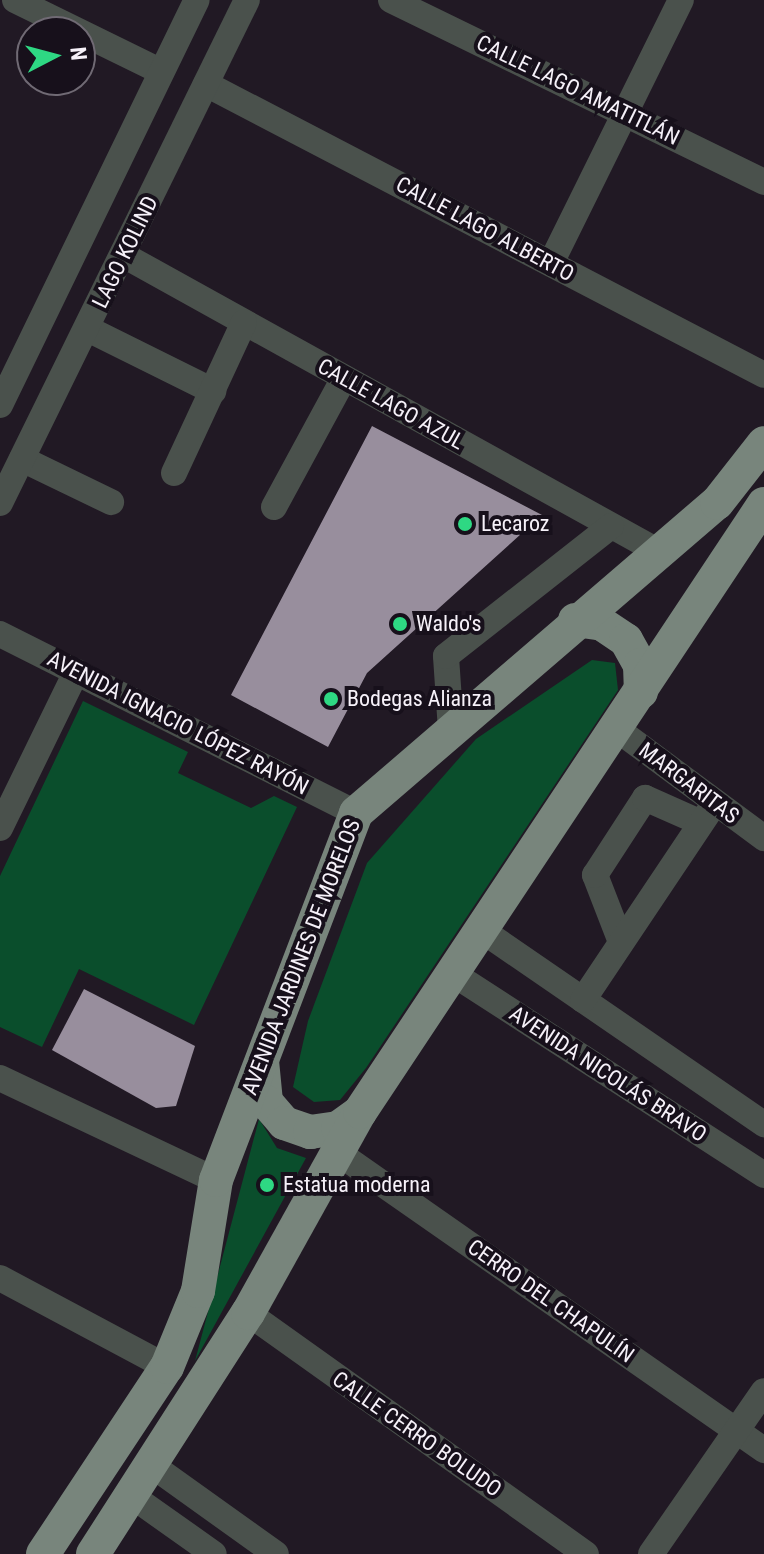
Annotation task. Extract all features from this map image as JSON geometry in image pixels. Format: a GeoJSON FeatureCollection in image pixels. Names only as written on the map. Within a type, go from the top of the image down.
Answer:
{"type":"FeatureCollection","features":[{"type":"Feature","properties":{"kind":"main road","name":"AVENIDA JARDINES DE MORELOS"},"geometry":{"type":"LineString","coordinates":[[43,1554],[167,1367],[198,1291],[216,1180],[263,1049],[356,813],[575,620],[717,503],[764,443]]}},
{"type":"Feature","properties":{"kind":"main road"},"geometry":{"type":"LineString","coordinates":[[93,1554],[153,1466],[248,1313],[360,1112],[764,504]]}},
{"type":"Feature","properties":{"kind":"main road"},"geometry":{"type":"LineString","coordinates":[[575,620],[602,624],[626,640],[640,665],[641,692]]}},
{"type":"Feature","properties":{"kind":"main road"},"geometry":{"type":"LineString","coordinates":[[263,1049],[266,1102],[284,1123],[310,1132],[338,1128],[360,1112]]}},
{"type":"Feature","properties":{"kind":"street"},"geometry":{"type":"LineString","coordinates":[[0,8],[4,0]]}},
{"type":"Feature","properties":{"kind":"street"},"geometry":{"type":"LineString","coordinates":[[15,0],[160,71]]}},
{"type":"Feature","properties":{"kind":"street","name":"LAGO KOLIND"},"geometry":{"type":"LineString","coordinates":[[0,405],[197,0]]}},
{"type":"Feature","properties":{"kind":"street","name":"LAGO KOLIND"},"geometry":{"type":"LineString","coordinates":[[0,503],[125,256],[247,0]]}},
{"type":"Feature","properties":{"kind":"street","name":"CALLE LAGO AMATITLÁN"},"geometry":{"type":"LineString","coordinates":[[391,0],[764,182]]}},
{"type":"Feature","properties":{"kind":"street"},"geometry":{"type":"LineString","coordinates":[[551,263],[681,0]]}},
{"type":"Feature","properties":{"kind":"street","name":"CALLE LAGO ALBERTO"},"geometry":{"type":"LineString","coordinates":[[206,84],[764,375]]}},
{"type":"Feature","properties":{"kind":"street"},"geometry":{"type":"LineString","coordinates":[[125,151],[164,172]]}},
{"type":"Feature","properties":{"kind":"street","name":"CALLE LAGO AZUL"},"geometry":{"type":"LineString","coordinates":[[125,256],[659,552]]}},
{"type":"Feature","properties":{"kind":"street"},"geometry":{"type":"LineString","coordinates":[[174,473],[244,322]]}},
{"type":"Feature","properties":{"kind":"street"},"geometry":{"type":"LineString","coordinates":[[88,329],[213,391]]}},
{"type":"Feature","properties":{"kind":"street"},"geometry":{"type":"LineString","coordinates":[[274,507],[344,378]]}},
{"type":"Feature","properties":{"kind":"street"},"geometry":{"type":"LineString","coordinates":[[22,459],[111,502]]}},
{"type":"Feature","properties":{"kind":"street"},"geometry":{"type":"LineString","coordinates":[[451,730],[446,656],[611,526]]}},
{"type":"Feature","properties":{"kind":"street","name":"AVENIDA IGNACIO LÓPEZ RAYÓN"},"geometry":{"type":"LineString","coordinates":[[0,634],[356,813]]}},
{"type":"Feature","properties":{"kind":"street"},"geometry":{"type":"LineString","coordinates":[[0,828],[76,672]]}},
{"type":"Feature","properties":{"kind":"street","name":"MARGARITAS"},"geometry":{"type":"LineString","coordinates":[[614,727],[707,812],[764,838]]}},
{"type":"Feature","properties":{"kind":"street"},"geometry":{"type":"LineString","coordinates":[[583,1000],[707,812],[655,796],[628,823],[595,875],[621,942]]}},
{"type":"Feature","properties":{"kind":"street","name":"AVENIDA NICOLÁS BRAVO"},"geometry":{"type":"LineString","coordinates":[[480,929],[764,1124]]}},
{"type":"Feature","properties":{"kind":"street","name":"AVENIDA NICOLÁS BRAVO"},"geometry":{"type":"LineString","coordinates":[[452,973],[764,1175]]}},
{"type":"Feature","properties":{"kind":"street"},"geometry":{"type":"LineString","coordinates":[[0,1078],[216,1180]]}},
{"type":"Feature","properties":{"kind":"street","name":"CERRO DEL CHAPULÍN"},"geometry":{"type":"LineString","coordinates":[[337,1152],[764,1450]]}},
{"type":"Feature","properties":{"kind":"street"},"geometry":{"type":"LineString","coordinates":[[0,1278],[167,1367]]}},
{"type":"Feature","properties":{"kind":"street","name":"CALLE CERRO BOLUDO"},"geometry":{"type":"LineString","coordinates":[[248,1313],[586,1554]]}},
{"type":"Feature","properties":{"kind":"street"},"geometry":{"type":"LineString","coordinates":[[651,1554],[764,1391]]}},
{"type":"Feature","properties":{"kind":"street"},"geometry":{"type":"LineString","coordinates":[[153,1466],[276,1554]]}},
{"type":"Feature","properties":{"kind":"street"},"geometry":{"type":"LineString","coordinates":[[132,1496],[214,1554]]}},
{"type":"Feature","properties":{"kind":"green space"},"geometry":{"type":"Polygon","coordinates":[[[592,660],[615,663],[618,690],[366,1068],[340,1100],[314,1102],[293,1087],[308,1021],[367,863],[476,739],[592,660]]]}},
{"type":"Feature","properties":{"kind":"green space"},"geometry":{"type":"Polygon","coordinates":[[[83,701],[188,752],[178,773],[251,808],[274,796],[297,807],[194,1025],[79,969],[42,1047],[0,1027],[0,876],[83,701]]]}},
{"type":"Feature","properties":{"kind":"green space"},"geometry":{"type":"Polygon","coordinates":[[[259,1119],[277,1148],[306,1158],[195,1361],[259,1119]]]}},
{"type":"Feature","properties":{"kind":"building"},"geometry":{"type":"Polygon","coordinates":[[[372,426],[542,515],[367,673],[328,747],[231,695],[372,426]]]}},
{"type":"Feature","properties":{"kind":"building"},"geometry":{"type":"Polygon","coordinates":[[[84,989],[195,1046],[176,1106],[156,1108],[52,1050],[84,989]]]}},
{"type":"Feature","properties":{"kind":"place","name":"Lecaroz"},"geometry":{"type":"Point","coordinates":[465,524]}},
{"type":"Feature","properties":{"kind":"place","name":"Waldo's"},"geometry":{"type":"Point","coordinates":[400,624]}},
{"type":"Feature","properties":{"kind":"place","name":"Bodegas Alianza"},"geometry":{"type":"Point","coordinates":[331,699]}},
{"type":"Feature","properties":{"kind":"place","name":"Estatua moderna"},"geometry":{"type":"Point","coordinates":[267,1185]}}]}
